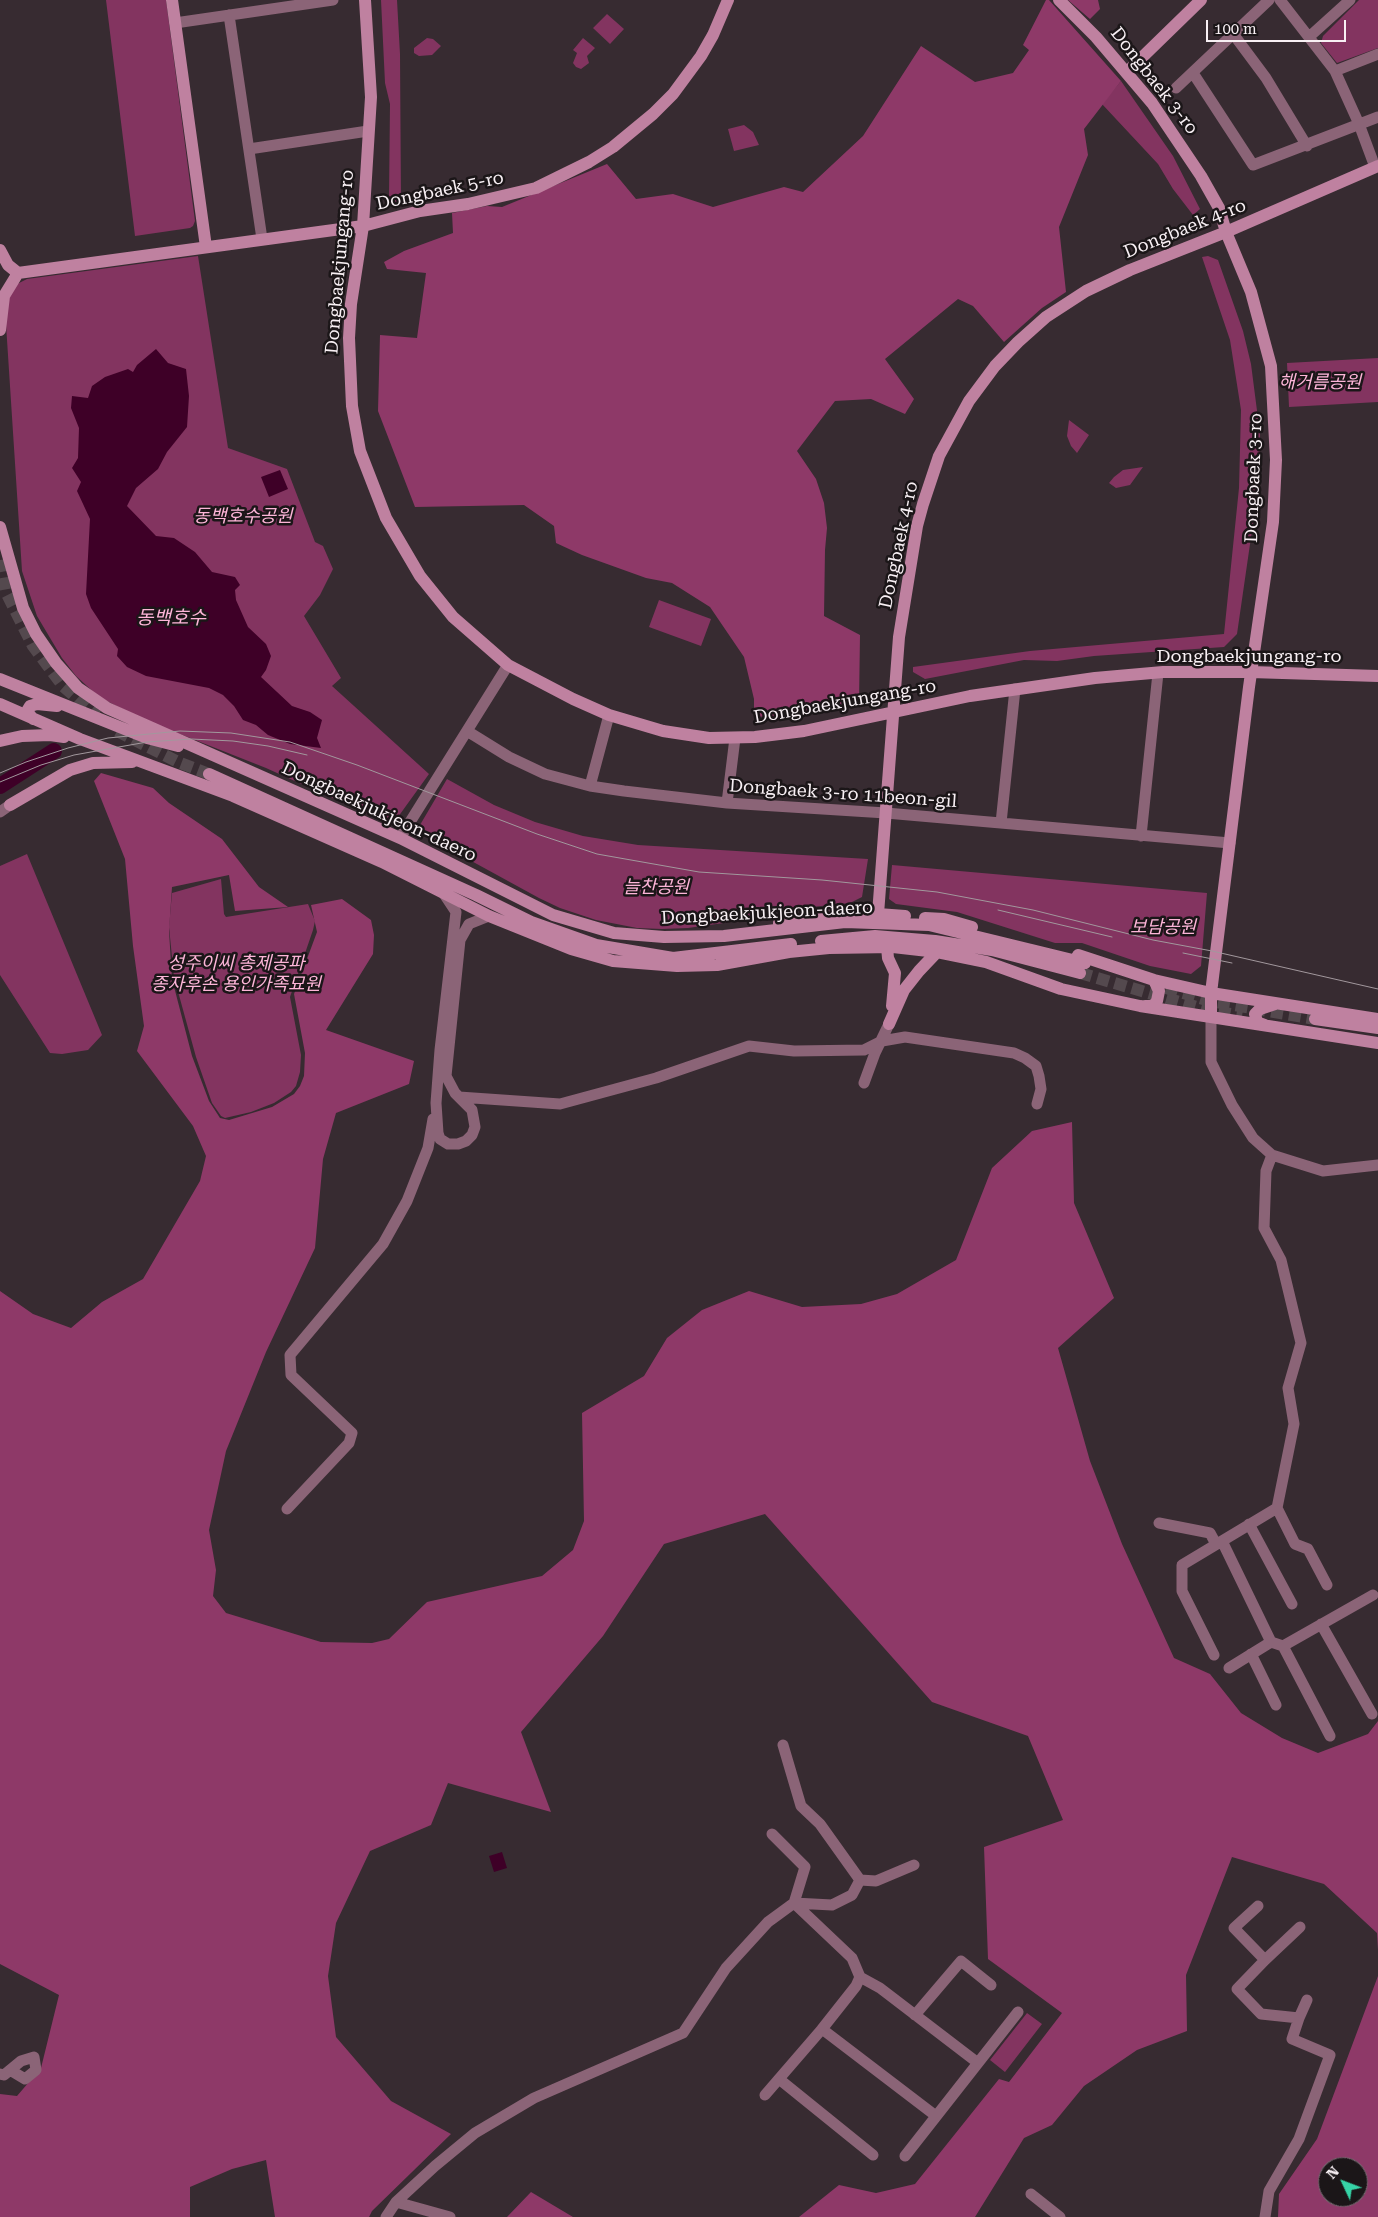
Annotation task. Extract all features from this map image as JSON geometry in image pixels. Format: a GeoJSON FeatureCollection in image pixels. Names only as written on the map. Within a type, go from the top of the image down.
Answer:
{"type":"FeatureCollection","features":[{"type":"Feature","properties":{"kind":"main road"},"geometry":{"type":"LineString","coordinates":[[172,0],[206,247]]}},
{"type":"Feature","properties":{"kind":"main road","name":"Dongbaekjungang-ro"},"geometry":{"type":"LineString","coordinates":[[365,0],[371,97],[363,226],[351,304],[349,338],[352,406],[364,465],[386,518],[420,576],[453,617],[508,665],[573,699],[609,715],[657,730],[687,736],[735,738],[804,731],[1015,689],[1095,678],[1158,673],[1251,672],[1378,676]]}},
{"type":"Feature","properties":{"kind":"main road","name":"Dongbaek 5-ro"},"geometry":{"type":"LineString","coordinates":[[18,273],[363,226],[420,211],[468,204],[536,188],[589,162],[634,131],[673,94],[705,49],[728,0]]}},
{"type":"Feature","properties":{"kind":"main road","name":"Dongbaek 3-ro"},"geometry":{"type":"LineString","coordinates":[[1059,0],[1127,72],[1152,103],[1189,156],[1219,208],[1226,232],[1251,292],[1271,366],[1276,460],[1273,522],[1251,672],[1211,993],[1210,1017]]}},
{"type":"Feature","properties":{"kind":"main road"},"geometry":{"type":"LineString","coordinates":[[1127,72],[1201,0]]}},
{"type":"Feature","properties":{"kind":"main road","name":"Dongbaek 4-ro"},"geometry":{"type":"LineString","coordinates":[[878,914],[899,637],[921,511],[939,456],[969,401],[1011,349],[1046,317],[1066,304],[1116,276],[1226,232],[1377,166]]}},
{"type":"Feature","properties":{"kind":"main road"},"geometry":{"type":"LineString","coordinates":[[0,250],[8,265],[18,273],[4,296],[0,330]]}},
{"type":"Feature","properties":{"kind":"main road"},"geometry":{"type":"LineString","coordinates":[[0,527],[23,608],[36,634],[56,664],[78,688],[107,708],[214,756]]}},
{"type":"Feature","properties":{"kind":"main road"},"geometry":{"type":"LineString","coordinates":[[0,679],[147,738],[214,756]]}},
{"type":"Feature","properties":{"kind":"main road"},"geometry":{"type":"LineString","coordinates":[[0,704],[80,739],[242,800],[382,862],[489,916],[572,949],[613,961],[677,966],[717,965],[805,950],[887,947],[937,952],[986,962],[1061,989],[1140,1006],[1378,1043]]}},
{"type":"Feature","properties":{"kind":"main road"},"geometry":{"type":"LineString","coordinates":[[33,719],[27,711],[30,706],[37,704],[72,707]]}},
{"type":"Feature","properties":{"kind":"main road"},"geometry":{"type":"LineString","coordinates":[[0,741],[22,736],[50,735],[80,739]]}},
{"type":"Feature","properties":{"kind":"main road","name":"Dongbaekjukjeon-daero"},"geometry":{"type":"LineString","coordinates":[[209,774],[536,924],[596,945],[673,958],[875,936],[935,941],[1083,968],[929,926],[845,922],[724,936],[664,938],[614,933],[553,916],[400,838],[214,756]]}},
{"type":"Feature","properties":{"kind":"main road"},"geometry":{"type":"LineString","coordinates":[[5,809],[70,770],[93,763],[140,762]]}},
{"type":"Feature","properties":{"kind":"main road"},"geometry":{"type":"LineString","coordinates":[[724,936],[822,915],[878,914],[944,919],[1095,960],[1154,980],[1211,993],[1378,1019]]}},
{"type":"Feature","properties":{"kind":"main road"},"geometry":{"type":"LineString","coordinates":[[536,924],[572,949]]}},
{"type":"Feature","properties":{"kind":"main road"},"geometry":{"type":"LineString","coordinates":[[887,947],[888,958],[895,973],[889,1024]]}},
{"type":"Feature","properties":{"kind":"main road"},"geometry":{"type":"LineString","coordinates":[[889,1024],[911,980],[937,952]]}},
{"type":"Feature","properties":{"kind":"main road"},"geometry":{"type":"LineString","coordinates":[[677,966],[705,954]]}},
{"type":"Feature","properties":{"kind":"main road"},"geometry":{"type":"LineString","coordinates":[[1140,1006],[1153,1006],[1157,1001],[1159,991],[1154,980]]}},
{"type":"Feature","properties":{"kind":"main road"},"geometry":{"type":"LineString","coordinates":[[1267,1026],[1257,1022],[1255,1014],[1260,1009],[1277,1003]]}},
{"type":"Feature","properties":{"kind":"main road"},"geometry":{"type":"LineString","coordinates":[[1378,1028],[1312,1023],[1378,1038]]}},
{"type":"Feature","properties":{"kind":"street"},"geometry":{"type":"LineString","coordinates":[[176,23],[333,0]]}},
{"type":"Feature","properties":{"kind":"street"},"geometry":{"type":"LineString","coordinates":[[1176,88],[1269,0]]}},
{"type":"Feature","properties":{"kind":"street"},"geometry":{"type":"LineString","coordinates":[[1280,0],[1335,71],[1377,166]]}},
{"type":"Feature","properties":{"kind":"street"},"geometry":{"type":"LineString","coordinates":[[1309,37],[1350,0]]}},
{"type":"Feature","properties":{"kind":"street"},"geometry":{"type":"LineString","coordinates":[[229,15],[262,239]]}},
{"type":"Feature","properties":{"kind":"street"},"geometry":{"type":"LineString","coordinates":[[1234,35],[1266,78],[1307,146]]}},
{"type":"Feature","properties":{"kind":"street"},"geometry":{"type":"LineString","coordinates":[[1335,71],[1378,54]]}},
{"type":"Feature","properties":{"kind":"street"},"geometry":{"type":"LineString","coordinates":[[1193,73],[1253,165],[1307,146],[1378,117]]}},
{"type":"Feature","properties":{"kind":"street"},"geometry":{"type":"LineString","coordinates":[[248,149],[368,131]]}},
{"type":"Feature","properties":{"kind":"street"},"geometry":{"type":"LineString","coordinates":[[400,838],[508,665]]}},
{"type":"Feature","properties":{"kind":"street"},"geometry":{"type":"LineString","coordinates":[[1141,836],[1158,673]]}},
{"type":"Feature","properties":{"kind":"street"},"geometry":{"type":"LineString","coordinates":[[1001,823],[1015,689]]}},
{"type":"Feature","properties":{"kind":"street"},"geometry":{"type":"LineString","coordinates":[[590,786],[609,715]]}},
{"type":"Feature","properties":{"kind":"street","name":"Dongbaek 3-ro 11beon-gil"},"geometry":{"type":"LineString","coordinates":[[467,731],[528,767],[590,786],[727,803],[886,813],[1230,844]]}},
{"type":"Feature","properties":{"kind":"street"},"geometry":{"type":"LineString","coordinates":[[727,803],[735,738]]}},
{"type":"Feature","properties":{"kind":"street"},"geometry":{"type":"LineString","coordinates":[[287,1508],[349,1443],[352,1433],[291,1375],[290,1355],[383,1244],[407,1201],[428,1148],[436,1103],[440,1050],[456,912],[444,894]]}},
{"type":"Feature","properties":{"kind":"street"},"geometry":{"type":"LineString","coordinates":[[436,1103],[440,1138],[444,1142],[453,1144],[462,1143],[470,1138],[475,1127],[474,1114],[449,1084],[446,1067],[460,940],[469,924],[489,916]]}},
{"type":"Feature","properties":{"kind":"street"},"geometry":{"type":"LineString","coordinates":[[1210,1017],[1212,1062],[1232,1105],[1253,1138],[1272,1154],[1323,1171],[1378,1165]]}},
{"type":"Feature","properties":{"kind":"street"},"geometry":{"type":"LineString","coordinates":[[864,1083],[875,1052],[882,1042],[889,1024]]}},
{"type":"Feature","properties":{"kind":"street"},"geometry":{"type":"LineString","coordinates":[[459,1096],[560,1104],[656,1078],[749,1046],[794,1051],[864,1050],[882,1042],[905,1037],[1014,1053],[1026,1058],[1036,1066],[1039,1076],[1041,1088],[1037,1104]]}},
{"type":"Feature","properties":{"kind":"street"},"geometry":{"type":"LineString","coordinates":[[474,1114],[486,1103],[494,1100]]}},
{"type":"Feature","properties":{"kind":"street"},"geometry":{"type":"LineString","coordinates":[[428,1148],[440,1138]]}},
{"type":"Feature","properties":{"kind":"street"},"geometry":{"type":"LineString","coordinates":[[1272,1154],[1266,1180],[1264,1228],[1281,1260],[1300,1343],[1288,1388],[1294,1424],[1277,1508],[1296,1544],[1308,1549],[1327,1585]]}},
{"type":"Feature","properties":{"kind":"street"},"geometry":{"type":"LineString","coordinates":[[1214,1655],[1182,1591],[1182,1566],[1277,1508]]}},
{"type":"Feature","properties":{"kind":"street"},"geometry":{"type":"LineString","coordinates":[[1159,1523],[1210,1533],[1219,1543],[1271,1642],[1283,1646],[1330,1736]]}},
{"type":"Feature","properties":{"kind":"street"},"geometry":{"type":"LineString","coordinates":[[1249,1524],[1292,1604]]}},
{"type":"Feature","properties":{"kind":"street"},"geometry":{"type":"LineString","coordinates":[[1283,1646],[1372,1595]]}},
{"type":"Feature","properties":{"kind":"street"},"geometry":{"type":"LineString","coordinates":[[1321,1624],[1372,1714]]}},
{"type":"Feature","properties":{"kind":"street"},"geometry":{"type":"LineString","coordinates":[[1229,1668],[1271,1642]]}},
{"type":"Feature","properties":{"kind":"street"},"geometry":{"type":"LineString","coordinates":[[1251,1654],[1276,1705]]}},
{"type":"Feature","properties":{"kind":"street"},"geometry":{"type":"LineString","coordinates":[[783,1745],[801,1806],[820,1824],[860,1880]]}},
{"type":"Feature","properties":{"kind":"street"},"geometry":{"type":"LineString","coordinates":[[386,2217],[396,2202],[435,2166],[483,2128],[534,2098],[682,2034],[726,1968],[768,1922],[794,1903],[805,1867],[772,1834]]}},
{"type":"Feature","properties":{"kind":"street"},"geometry":{"type":"LineString","coordinates":[[860,1880],[876,1881],[914,1865]]}},
{"type":"Feature","properties":{"kind":"street"},"geometry":{"type":"LineString","coordinates":[[794,1903],[832,1905],[852,1895],[860,1880]]}},
{"type":"Feature","properties":{"kind":"street"},"geometry":{"type":"LineString","coordinates":[[794,1903],[852,1958],[860,1977],[880,1988],[978,2063]]}},
{"type":"Feature","properties":{"kind":"street"},"geometry":{"type":"LineString","coordinates":[[1258,1906],[1234,1928],[1265,1960]]}},
{"type":"Feature","properties":{"kind":"street"},"geometry":{"type":"LineString","coordinates":[[1298,2018],[1261,2014],[1237,1988],[1300,1927]]}},
{"type":"Feature","properties":{"kind":"street"},"geometry":{"type":"LineString","coordinates":[[915,2015],[961,1961],[991,1985]]}},
{"type":"Feature","properties":{"kind":"street"},"geometry":{"type":"LineString","coordinates":[[765,2095],[822,2029],[856,1986],[860,1977]]}},
{"type":"Feature","properties":{"kind":"street"},"geometry":{"type":"LineString","coordinates":[[1265,2217],[1269,2192],[1299,2139],[1330,2055],[1292,2038],[1298,2018],[1307,2000]]}},
{"type":"Feature","properties":{"kind":"street"},"geometry":{"type":"LineString","coordinates":[[905,2156],[1018,2012]]}},
{"type":"Feature","properties":{"kind":"street"},"geometry":{"type":"LineString","coordinates":[[822,2029],[936,2116]]}},
{"type":"Feature","properties":{"kind":"street"},"geometry":{"type":"LineString","coordinates":[[779,2079],[873,2155]]}},
{"type":"Feature","properties":{"kind":"street"},"geometry":{"type":"LineString","coordinates":[[1032,2194],[1060,2217]]}},
{"type":"Feature","properties":{"kind":"street"},"geometry":{"type":"LineString","coordinates":[[396,2202],[450,2217]]}},
{"type":"Feature","properties":{"kind":"green space"},"geometry":{"type":"Polygon","coordinates":[[[106,0],[166,0],[195,221],[190,228],[135,236],[106,0]]]}},
{"type":"Feature","properties":{"kind":"green space"},"geometry":{"type":"Polygon","coordinates":[[[381,0],[397,0],[400,54],[401,205],[389,198],[390,104],[385,83],[381,0]]]}},
{"type":"Feature","properties":{"kind":"green space"},"geometry":{"type":"Polygon","coordinates":[[[1359,0],[1378,0],[1378,48],[1337,63],[1321,43],[1323,36],[1359,0]]]}},
{"type":"Feature","properties":{"kind":"green space"},"geometry":{"type":"Polygon","coordinates":[[[607,14],[624,29],[610,44],[593,28],[607,14]]]}},
{"type":"Feature","properties":{"kind":"green space"},"geometry":{"type":"Polygon","coordinates":[[[427,38],[433,39],[441,46],[432,55],[419,56],[414,53],[414,48],[427,38]]]}},
{"type":"Feature","properties":{"kind":"green space"},"geometry":{"type":"Polygon","coordinates":[[[583,38],[595,48],[587,56],[589,63],[581,69],[573,63],[577,53],[573,50],[583,38]]]}},
{"type":"Feature","properties":{"kind":"green space"},"geometry":{"type":"Polygon","coordinates":[[[1121,81],[1173,156],[1200,209],[1193,215],[1173,189],[1158,164],[1102,104],[1121,81]]]}},
{"type":"Feature","properties":{"kind":"green space"},"geometry":{"type":"Polygon","coordinates":[[[744,125],[753,132],[759,145],[734,151],[728,129],[744,125]]]}},
{"type":"Feature","properties":{"kind":"green space","name":"동백호수공원"},"geometry":{"type":"Polygon","coordinates":[[[198,256],[228,448],[287,469],[315,542],[323,546],[333,569],[320,595],[304,616],[341,678],[332,686],[429,774],[398,817],[379,819],[266,768],[142,719],[99,697],[76,676],[62,658],[37,616],[22,571],[5,309],[8,296],[17,284],[27,279],[198,256]]]}},
{"type":"Feature","properties":{"kind":"green space"},"geometry":{"type":"Polygon","coordinates":[[[1208,256],[1218,260],[1243,331],[1251,364],[1260,434],[1259,482],[1237,634],[1224,647],[1094,656],[1057,661],[1024,660],[925,679],[913,672],[913,667],[1030,651],[1224,634],[1239,488],[1241,410],[1230,340],[1202,257],[1208,256]]]}},
{"type":"Feature","properties":{"kind":"green space","name":"해거름공원"},"geometry":{"type":"Polygon","coordinates":[[[1378,358],[1378,402],[1289,407],[1287,363],[1378,358]]]}},
{"type":"Feature","properties":{"kind":"green space"},"geometry":{"type":"Polygon","coordinates":[[[1069,420],[1089,435],[1077,453],[1071,446],[1067,436],[1069,420]]]}},
{"type":"Feature","properties":{"kind":"green space"},"geometry":{"type":"Polygon","coordinates":[[[1143,467],[1130,485],[1116,488],[1109,483],[1123,470],[1143,467]]]}},
{"type":"Feature","properties":{"kind":"green space"},"geometry":{"type":"Polygon","coordinates":[[[659,600],[711,619],[701,646],[649,627],[659,600]]]}},
{"type":"Feature","properties":{"kind":"green space","name":"늘찬공원"},"geometry":{"type":"Polygon","coordinates":[[[447,779],[494,805],[535,822],[583,836],[638,845],[868,859],[862,897],[850,903],[764,912],[745,920],[688,928],[637,928],[596,920],[560,908],[539,898],[424,835],[420,825],[447,779]]]}},
{"type":"Feature","properties":{"kind":"green space"},"geometry":{"type":"Polygon","coordinates":[[[27,854],[102,1035],[88,1050],[62,1054],[50,1053],[0,975],[0,866],[27,854]]]}},
{"type":"Feature","properties":{"kind":"green space","name":"보담공원"},"geometry":{"type":"Polygon","coordinates":[[[892,865],[1207,893],[1201,966],[1191,974],[1150,966],[1082,943],[1055,943],[957,912],[896,904],[889,899],[892,865]]]}},
{"type":"Feature","properties":{"kind":"green space","name":"성주이씨 총제공파 종자후손 용인가족묘원"},"geometry":{"type":"Polygon","coordinates":[[[221,879],[224,914],[226,917],[308,904],[315,921],[290,997],[301,1055],[300,1072],[296,1086],[291,1092],[274,1103],[251,1112],[225,1118],[221,1116],[212,1103],[196,1057],[174,977],[169,927],[172,893],[221,879]]]}},
{"type":"Feature","properties":{"kind":"green space"},"geometry":{"type":"Polygon","coordinates":[[[1027,2013],[1042,2024],[1005,2072],[990,2060],[1027,2013]]]}},
{"type":"Feature","properties":{"kind":"shaded area"},"geometry":{"type":"Polygon","coordinates":[[[1046,0],[1049,0],[1121,81],[1084,129],[1088,155],[1059,227],[1066,292],[1042,308],[1004,342],[973,306],[958,299],[885,359],[914,399],[905,414],[871,399],[835,401],[797,451],[816,479],[824,503],[827,528],[824,616],[860,635],[859,704],[791,715],[754,717],[754,699],[744,657],[710,607],[672,583],[646,578],[582,555],[556,543],[554,526],[524,505],[415,507],[378,411],[380,335],[417,338],[426,273],[387,269],[384,262],[404,251],[453,233],[452,213],[487,206],[502,207],[607,164],[636,199],[673,194],[713,207],[784,187],[803,192],[863,136],[921,46],[975,82],[1013,73],[1029,50],[1023,45],[1046,0]]]}},
{"type":"Feature","properties":{"kind":"shaded area"},"geometry":{"type":"Polygon","coordinates":[[[1068,0],[1098,0],[1100,9],[1090,19],[1068,0]]]}},
{"type":"Feature","properties":{"kind":"shaded area"},"geometry":{"type":"Polygon","coordinates":[[[101,773],[153,788],[169,803],[222,839],[259,887],[288,907],[235,911],[229,875],[172,887],[169,931],[172,979],[192,1056],[209,1101],[220,1118],[229,1120],[272,1107],[294,1094],[300,1086],[304,1076],[305,1053],[294,994],[317,932],[311,905],[342,899],[371,920],[374,935],[373,954],[326,1030],[414,1061],[409,1084],[336,1113],[323,1159],[315,1248],[266,1352],[226,1451],[209,1530],[216,1570],[213,1596],[226,1613],[321,1642],[372,1643],[389,1639],[427,1602],[542,1576],[573,1550],[584,1521],[582,1413],[644,1376],[667,1338],[702,1310],[749,1291],[802,1307],[861,1304],[897,1294],[956,1260],[992,1168],[1032,1131],[1072,1122],[1074,1203],[1114,1298],[1058,1348],[1090,1461],[1122,1544],[1174,1658],[1210,1674],[1241,1713],[1282,1738],[1318,1753],[1368,1734],[1378,1721],[1378,1950],[1377,1933],[1324,1884],[1232,1857],[1186,1975],[1187,2031],[1137,2050],[1084,2086],[1052,2125],[1024,2138],[975,2217],[799,2217],[839,2185],[876,2193],[915,2184],[999,2079],[1009,2082],[1062,2013],[988,1959],[984,1847],[1063,1820],[1028,1736],[932,1702],[765,1514],[664,1544],[603,1636],[521,1732],[551,1812],[448,1783],[431,1825],[370,1851],[336,1923],[328,1976],[336,2037],[391,2101],[451,2134],[372,2211],[369,2217],[275,2217],[266,2160],[232,2169],[190,2187],[190,2217],[0,2217],[0,2094],[17,2096],[41,2068],[59,1995],[0,1964],[0,1291],[33,1314],[71,1328],[102,1302],[143,1279],[200,1181],[206,1156],[193,1126],[137,1051],[144,1026],[133,946],[125,859],[94,781],[101,773]]]}},
{"type":"Feature","properties":{"kind":"shaded area"},"geometry":{"type":"Polygon","coordinates":[[[1378,1976],[1378,2217],[1278,2217],[1279,2194],[1317,2139],[1378,1976]]]}},
{"type":"Feature","properties":{"kind":"shaded area"},"geometry":{"type":"Polygon","coordinates":[[[531,2192],[573,2217],[507,2217],[531,2192]]]}},
{"type":"Feature","properties":{"kind":"water","name":"동백호수"},"geometry":{"type":"Polygon","coordinates":[[[156,349],[168,363],[186,369],[189,396],[187,427],[167,452],[158,469],[136,488],[127,506],[156,536],[174,538],[195,552],[212,572],[235,577],[240,585],[235,590],[236,600],[248,627],[266,644],[271,656],[266,670],[261,677],[292,706],[310,712],[322,720],[317,738],[321,748],[290,744],[268,735],[256,725],[243,720],[234,706],[223,695],[209,688],[146,676],[127,667],[117,656],[118,649],[91,608],[86,594],[90,519],[77,491],[81,482],[72,468],[78,458],[79,428],[71,408],[72,396],[88,398],[92,386],[105,377],[128,369],[133,372],[137,365],[156,349]]]}},
{"type":"Feature","properties":{"kind":"water"},"geometry":{"type":"Polygon","coordinates":[[[280,470],[288,489],[269,497],[261,477],[280,470]]]}},
{"type":"Feature","properties":{"kind":"water"},"geometry":{"type":"Polygon","coordinates":[[[502,1852],[507,1868],[494,1872],[489,1856],[502,1852]]]}},
{"type":"Feature","properties":{"kind":"waterway"},"geometry":{"type":"LineString","coordinates":[[0,786],[54,751]]}},
{"type":"Feature","properties":{"kind":"tunnel"},"geometry":{"type":"LineString","coordinates":[[0,560],[5,590],[33,646],[63,686],[97,716]]}},
{"type":"Feature","properties":{"kind":"tunnel"},"geometry":{"type":"LineString","coordinates":[[117,731],[180,763],[209,774]]}},
{"type":"Feature","properties":{"kind":"tunnel"},"geometry":{"type":"LineString","coordinates":[[1080,973],[1207,1010],[1242,1016]]}},
{"type":"Feature","properties":{"kind":"tunnel"},"geometry":{"type":"LineString","coordinates":[[1166,988],[1210,1001],[1315,1019]]}},
{"type":"Feature","properties":{"kind":"tram line"},"geometry":{"type":"LineString","coordinates":[[0,773],[68,748],[108,738],[180,731],[231,733],[290,742],[357,765],[537,834],[597,854],[699,872],[822,880],[937,892],[1033,910],[1153,940],[1212,951],[1378,989]]}},
{"type":"Feature","properties":{"kind":"tram line"},"geometry":{"type":"LineString","coordinates":[[0,782],[41,765],[74,755],[147,742],[191,739],[233,741],[268,746],[307,755]]}},
{"type":"Feature","properties":{"kind":"tram line"},"geometry":{"type":"LineString","coordinates":[[998,910],[1112,937]]}},
{"type":"Feature","properties":{"kind":"tram line"},"geometry":{"type":"LineString","coordinates":[[1183,953],[1232,963]]}}]}
